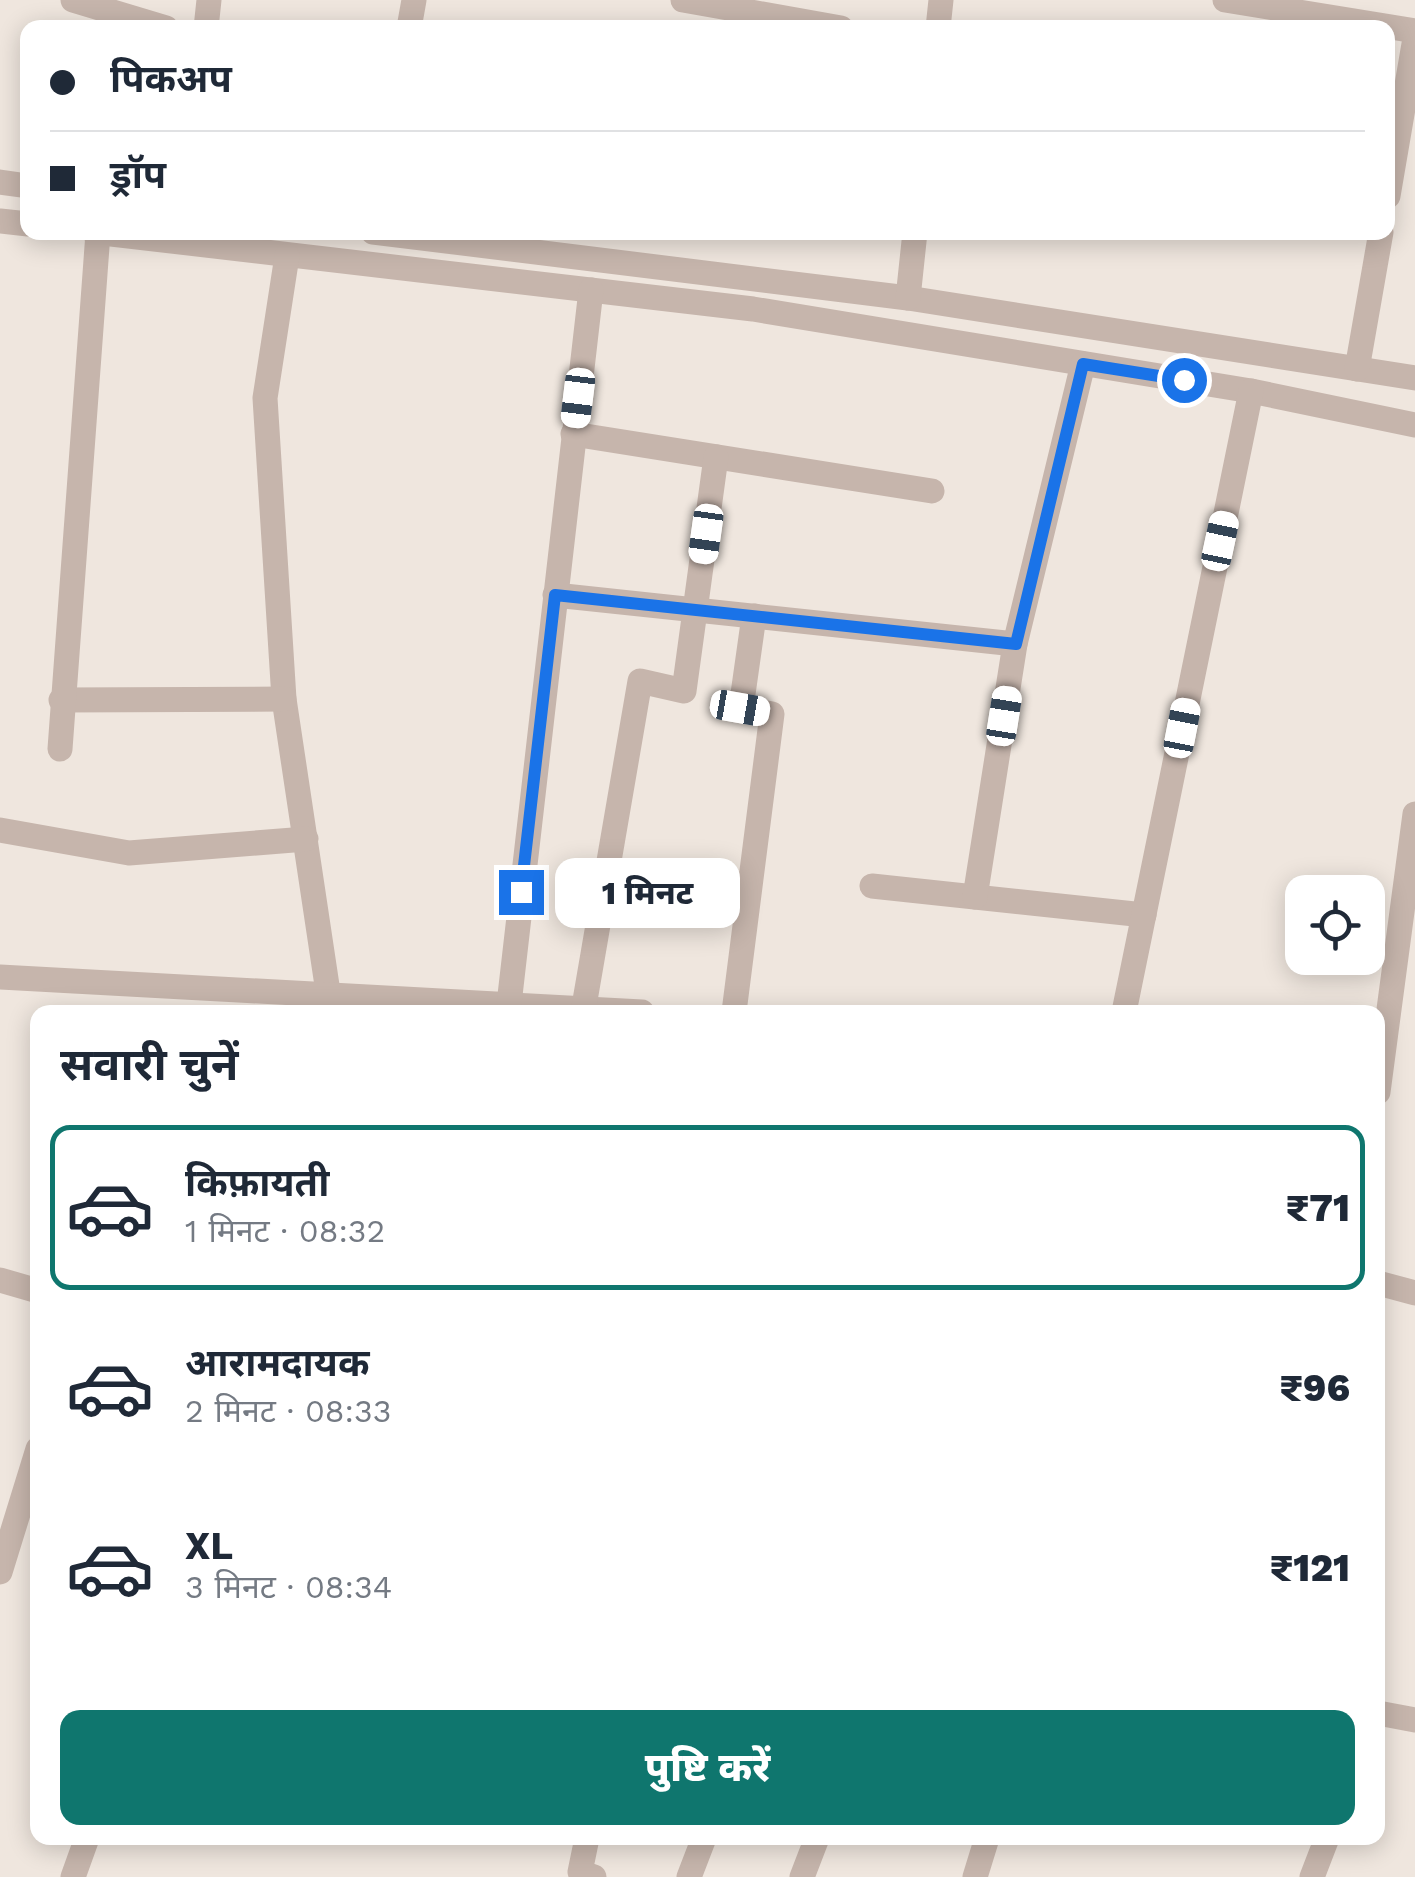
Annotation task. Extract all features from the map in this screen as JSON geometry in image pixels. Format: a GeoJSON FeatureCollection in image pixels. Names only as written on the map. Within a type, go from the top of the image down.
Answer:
{"type":"FeatureCollection","features":[{"type":"Feature","properties":{"kind":"street"},"geometry":{"type":"LineString","coordinates":[[73,0],[139,20]]}},
{"type":"Feature","properties":{"kind":"street"},"geometry":{"type":"LineString","coordinates":[[683,0],[796,20]]}},
{"type":"Feature","properties":{"kind":"street"},"geometry":{"type":"LineString","coordinates":[[1225,0],[1337,20]]}},
{"type":"Feature","properties":{"kind":"street"},"geometry":{"type":"LineString","coordinates":[[1395,154],[1415,34]]}},
{"type":"Feature","properties":{"kind":"street"},"geometry":{"type":"LineString","coordinates":[[60,749],[95,240]]}},
{"type":"Feature","properties":{"kind":"street"},"geometry":{"type":"LineString","coordinates":[[154,240],[754,309],[1251,391],[1415,424]]}},
{"type":"Feature","properties":{"kind":"street"},"geometry":{"type":"LineString","coordinates":[[432,240],[908,298],[1415,378]]}},
{"type":"Feature","properties":{"kind":"street"},"geometry":{"type":"LineString","coordinates":[[908,298],[914,240]]}},
{"type":"Feature","properties":{"kind":"street"},"geometry":{"type":"LineString","coordinates":[[1358,369],[1380,240]]}},
{"type":"Feature","properties":{"kind":"street"},"geometry":{"type":"LineString","coordinates":[[287,256],[265,398],[284,699],[331,1004]]}},
{"type":"Feature","properties":{"kind":"street"},"geometry":{"type":"LineString","coordinates":[[509,1004],[591,290]]}},
{"type":"Feature","properties":{"kind":"street"},"geometry":{"type":"LineString","coordinates":[[975,897],[1016,644],[1083,364]]}},
{"type":"Feature","properties":{"kind":"street"},"geometry":{"type":"LineString","coordinates":[[1125,1005],[1251,391]]}},
{"type":"Feature","properties":{"kind":"street"},"geometry":{"type":"LineString","coordinates":[[573,434],[932,491]]}},
{"type":"Feature","properties":{"kind":"street"},"geometry":{"type":"LineString","coordinates":[[585,1005],[640,681],[684,691],[716,457]]}},
{"type":"Feature","properties":{"kind":"street"},"geometry":{"type":"LineString","coordinates":[[555,595],[1016,644]]}},
{"type":"Feature","properties":{"kind":"street"},"geometry":{"type":"LineString","coordinates":[[735,1005],[772,714],[740,708],[754,616]]}},
{"type":"Feature","properties":{"kind":"street"},"geometry":{"type":"LineString","coordinates":[[61,700],[284,699]]}},
{"type":"Feature","properties":{"kind":"street"},"geometry":{"type":"LineString","coordinates":[[1385,1039],[1415,814]]}},
{"type":"Feature","properties":{"kind":"street"},"geometry":{"type":"LineString","coordinates":[[0,830],[129,853],[306,840]]}},
{"type":"Feature","properties":{"kind":"street"},"geometry":{"type":"LineString","coordinates":[[872,886],[1144,915]]}},
{"type":"Feature","properties":{"kind":"street"},"geometry":{"type":"LineString","coordinates":[[0,977],[331,1004],[520,1005]]}},
{"type":"Feature","properties":{"kind":"street"},"geometry":{"type":"LineString","coordinates":[[0,1280],[30,1289]]}},
{"type":"Feature","properties":{"kind":"street"},"geometry":{"type":"LineString","coordinates":[[1385,1284],[1415,1293]]}},
{"type":"Feature","properties":{"kind":"street"},"geometry":{"type":"LineString","coordinates":[[0,1572],[30,1475]]}},
{"type":"Feature","properties":{"kind":"street"},"geometry":{"type":"LineString","coordinates":[[1385,1714],[1415,1720]]}},
{"type":"Feature","properties":{"kind":"street"},"geometry":{"type":"LineString","coordinates":[[73,1877],[84,1845]]}},
{"type":"Feature","properties":{"kind":"street"},"geometry":{"type":"LineString","coordinates":[[586,1845],[580,1872],[594,1877]]}},
{"type":"Feature","properties":{"kind":"street"},"geometry":{"type":"LineString","coordinates":[[688,1877],[701,1845]]}},
{"type":"Feature","properties":{"kind":"street"},"geometry":{"type":"LineString","coordinates":[[802,1877],[813,1845]]}},
{"type":"Feature","properties":{"kind":"street"},"geometry":{"type":"LineString","coordinates":[[974,1877],[985,1845]]}},
{"type":"Feature","properties":{"kind":"street"},"geometry":{"type":"LineString","coordinates":[[1312,1877],[1324,1845]]}},
{"type":"Feature","properties":{"kind":"route"},"geometry":{"type":"LineString","coordinates":[[521,892],[555,595],[1016,644],[1083,364],[1184,380]]}}]}
